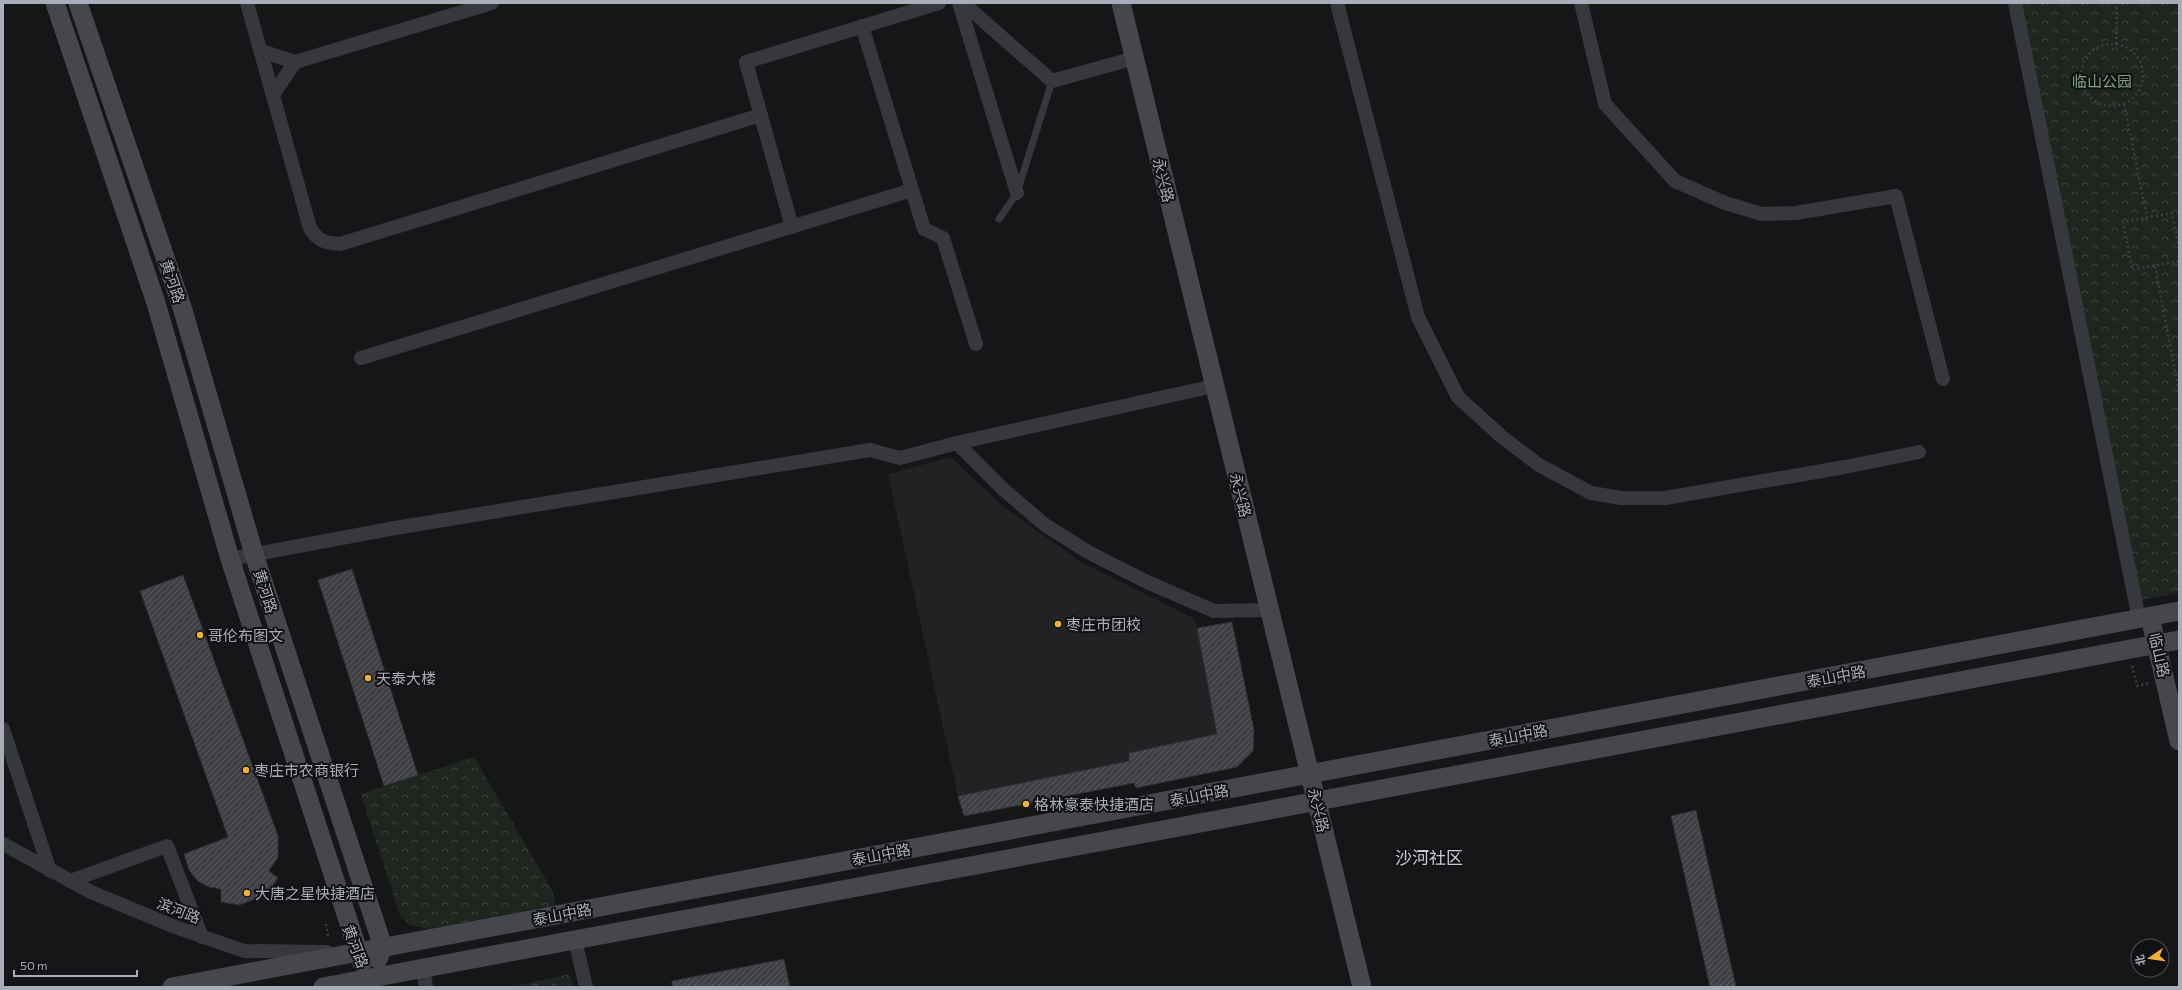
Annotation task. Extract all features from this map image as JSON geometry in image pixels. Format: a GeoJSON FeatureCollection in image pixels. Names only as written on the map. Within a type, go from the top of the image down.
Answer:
{"type":"FeatureCollection","features":[{"type":"Feature","properties":{"kind":"main road","name":"黄河路"},"geometry":{"type":"LineString","coordinates":[[55,3],[156,303],[230,559],[357,952],[369,983]]}},
{"type":"Feature","properties":{"kind":"main road","name":"黄河路"},"geometry":{"type":"LineString","coordinates":[[78,3],[182,307],[254,554],[383,947],[369,983]]}},
{"type":"Feature","properties":{"kind":"main road","name":"永兴路"},"geometry":{"type":"LineString","coordinates":[[1121,3],[1362,987]]}},
{"type":"Feature","properties":{"kind":"main road","name":"泰山中路"},"geometry":{"type":"LineString","coordinates":[[172,987],[2179,611]]}},
{"type":"Feature","properties":{"kind":"main road","name":"临山路"},"geometry":{"type":"LineString","coordinates":[[2145,618],[2157,644],[2179,741]]}},
{"type":"Feature","properties":{"kind":"main road","name":"泰山中路"},"geometry":{"type":"LineString","coordinates":[[323,987],[369,983],[423,968],[2179,640]]}},
{"type":"Feature","properties":{"kind":"street"},"geometry":{"type":"LineString","coordinates":[[247,3],[310,228],[316,238],[326,243],[340,244],[761,115]]}},
{"type":"Feature","properties":{"kind":"street"},"geometry":{"type":"LineString","coordinates":[[261,51],[295,62],[492,3]]}},
{"type":"Feature","properties":{"kind":"street"},"geometry":{"type":"LineString","coordinates":[[792,227],[746,62],[939,3]]}},
{"type":"Feature","properties":{"kind":"street"},"geometry":{"type":"LineString","coordinates":[[959,3],[1017,193]]}},
{"type":"Feature","properties":{"kind":"street"},"geometry":{"type":"LineString","coordinates":[[963,3],[1052,81],[1135,58]]}},
{"type":"Feature","properties":{"kind":"street"},"geometry":{"type":"LineString","coordinates":[[1338,3],[1418,317],[1458,397],[1502,437],[1539,465],[1591,493],[1621,498],[1665,498],[1845,467],[1919,452]]}},
{"type":"Feature","properties":{"kind":"street"},"geometry":{"type":"LineString","coordinates":[[1581,3],[1605,104],[1675,181],[1725,203],[1762,214],[1796,213],[1896,196],[1944,379]]}},
{"type":"Feature","properties":{"kind":"street"},"geometry":{"type":"LineString","coordinates":[[2015,3],[2145,618]]}},
{"type":"Feature","properties":{"kind":"street"},"geometry":{"type":"LineString","coordinates":[[862,26],[924,229],[943,238],[976,344]]}},
{"type":"Feature","properties":{"kind":"street"},"geometry":{"type":"LineString","coordinates":[[273,95],[295,62]]}},
{"type":"Feature","properties":{"kind":"street"},"geometry":{"type":"LineString","coordinates":[[361,358],[912,190]]}},
{"type":"Feature","properties":{"kind":"street"},"geometry":{"type":"LineString","coordinates":[[230,559],[395,528],[870,450],[900,458],[957,443],[1214,386]]}},
{"type":"Feature","properties":{"kind":"street"},"geometry":{"type":"LineString","coordinates":[[957,443],[1010,495],[1045,525],[1088,552],[1145,581],[1214,611],[1269,610]]}},
{"type":"Feature","properties":{"kind":"street"},"geometry":{"type":"LineString","coordinates":[[3,729],[50,871]]}},
{"type":"Feature","properties":{"kind":"street","name":"滨河路"},"geometry":{"type":"LineString","coordinates":[[3,844],[91,892],[202,937],[244,951],[357,952]]}},
{"type":"Feature","properties":{"kind":"street"},"geometry":{"type":"LineString","coordinates":[[70,881],[167,846],[202,937]]}},
{"type":"Feature","properties":{"kind":"street"},"geometry":{"type":"LineString","coordinates":[[575,940],[586,987]]}},
{"type":"Feature","properties":{"kind":"street"},"geometry":{"type":"LineString","coordinates":[[423,968],[426,987]]}},
{"type":"Feature","properties":{"kind":"lane"},"geometry":{"type":"LineString","coordinates":[[999,219],[1017,193],[1052,81]]}},
{"type":"Feature","properties":{"kind":"path"},"geometry":{"type":"LineString","coordinates":[[2116,44],[2117,3]]}},
{"type":"Feature","properties":{"kind":"path"},"geometry":{"type":"LineString","coordinates":[[2106,44],[2116,44],[2126,46],[2140,61],[2143,71],[2143,81],[2139,91],[2133,99],[2124,104],[2114,106],[2103,105],[2094,101],[2082,84],[2081,74],[2083,64],[2088,55],[2096,48],[2106,44]]}},
{"type":"Feature","properties":{"kind":"path"},"geometry":{"type":"LineString","coordinates":[[2124,104],[2147,218]]}},
{"type":"Feature","properties":{"kind":"path"},"geometry":{"type":"LineString","coordinates":[[2179,248],[2172,212],[2123,222],[2132,270],[2179,261]]}},
{"type":"Feature","properties":{"kind":"path"},"geometry":{"type":"LineString","coordinates":[[2155,266],[2179,392]]}},
{"type":"Feature","properties":{"kind":"shaded area","name":"枣庄市团校"},"geometry":{"type":"Polygon","coordinates":[[[951,457],[1001,505],[1081,562],[1195,619],[1217,734],[1129,753],[1129,762],[958,796],[888,474],[951,457]]]}},
{"type":"Feature","properties":{"kind":"green space","name":"临山公园"},"geometry":{"type":"Polygon","coordinates":[[[2008,3],[2179,3],[2179,593],[2129,602],[2008,3]]]}},
{"type":"Feature","properties":{"kind":"green space"},"geometry":{"type":"Polygon","coordinates":[[[474,757],[553,892],[555,905],[428,929],[410,925],[400,916],[361,794],[474,757]]]}},
{"type":"Feature","properties":{"kind":"green space"},"geometry":{"type":"Polygon","coordinates":[[[570,974],[573,987],[511,987],[570,974]]]}},
{"type":"Feature","properties":{"kind":"building","name":"天泰大楼"},"geometry":{"type":"Polygon","coordinates":[[[352,569],[418,775],[384,786],[318,580],[352,569]]]}},
{"type":"Feature","properties":{"kind":"building"},"geometry":{"type":"Polygon","coordinates":[[[183,575],[278,836],[278,857],[269,871],[278,878],[271,888],[258,898],[239,905],[221,902],[221,889],[209,887],[198,881],[189,870],[184,854],[228,837],[140,591],[183,575]]]}},
{"type":"Feature","properties":{"kind":"building"},"geometry":{"type":"Polygon","coordinates":[[[1232,622],[1254,730],[1253,751],[1237,767],[1136,788],[1134,783],[964,816],[958,796],[1129,761],[1129,753],[1217,734],[1197,628],[1232,622]]]}},
{"type":"Feature","properties":{"kind":"building"},"geometry":{"type":"Polygon","coordinates":[[[1696,810],[1736,987],[1710,987],[1671,816],[1696,810]]]}},
{"type":"Feature","properties":{"kind":"building"},"geometry":{"type":"Polygon","coordinates":[[[784,959],[790,987],[672,987],[672,981],[784,959]]]}},
{"type":"Feature","properties":{"kind":"place","name":"枣庄市团校"},"geometry":{"type":"Point","coordinates":[1058,624]}},
{"type":"Feature","properties":{"kind":"place","name":"哥伦布图文"},"geometry":{"type":"Point","coordinates":[200,635]}},
{"type":"Feature","properties":{"kind":"place","name":"天泰大楼"},"geometry":{"type":"Point","coordinates":[368,678]}},
{"type":"Feature","properties":{"kind":"place","name":"枣庄市农商银行"},"geometry":{"type":"Point","coordinates":[246,770]}},
{"type":"Feature","properties":{"kind":"place","name":"格林豪泰快捷酒店"},"geometry":{"type":"Point","coordinates":[1026,804]}},
{"type":"Feature","properties":{"kind":"place","name":"大唐之星快捷酒店"},"geometry":{"type":"Point","coordinates":[247,893]}},
{"type":"Feature","properties":{"kind":"district","name":"沙河社区"},"geometry":{"type":"Point","coordinates":[1429,857]}}]}
